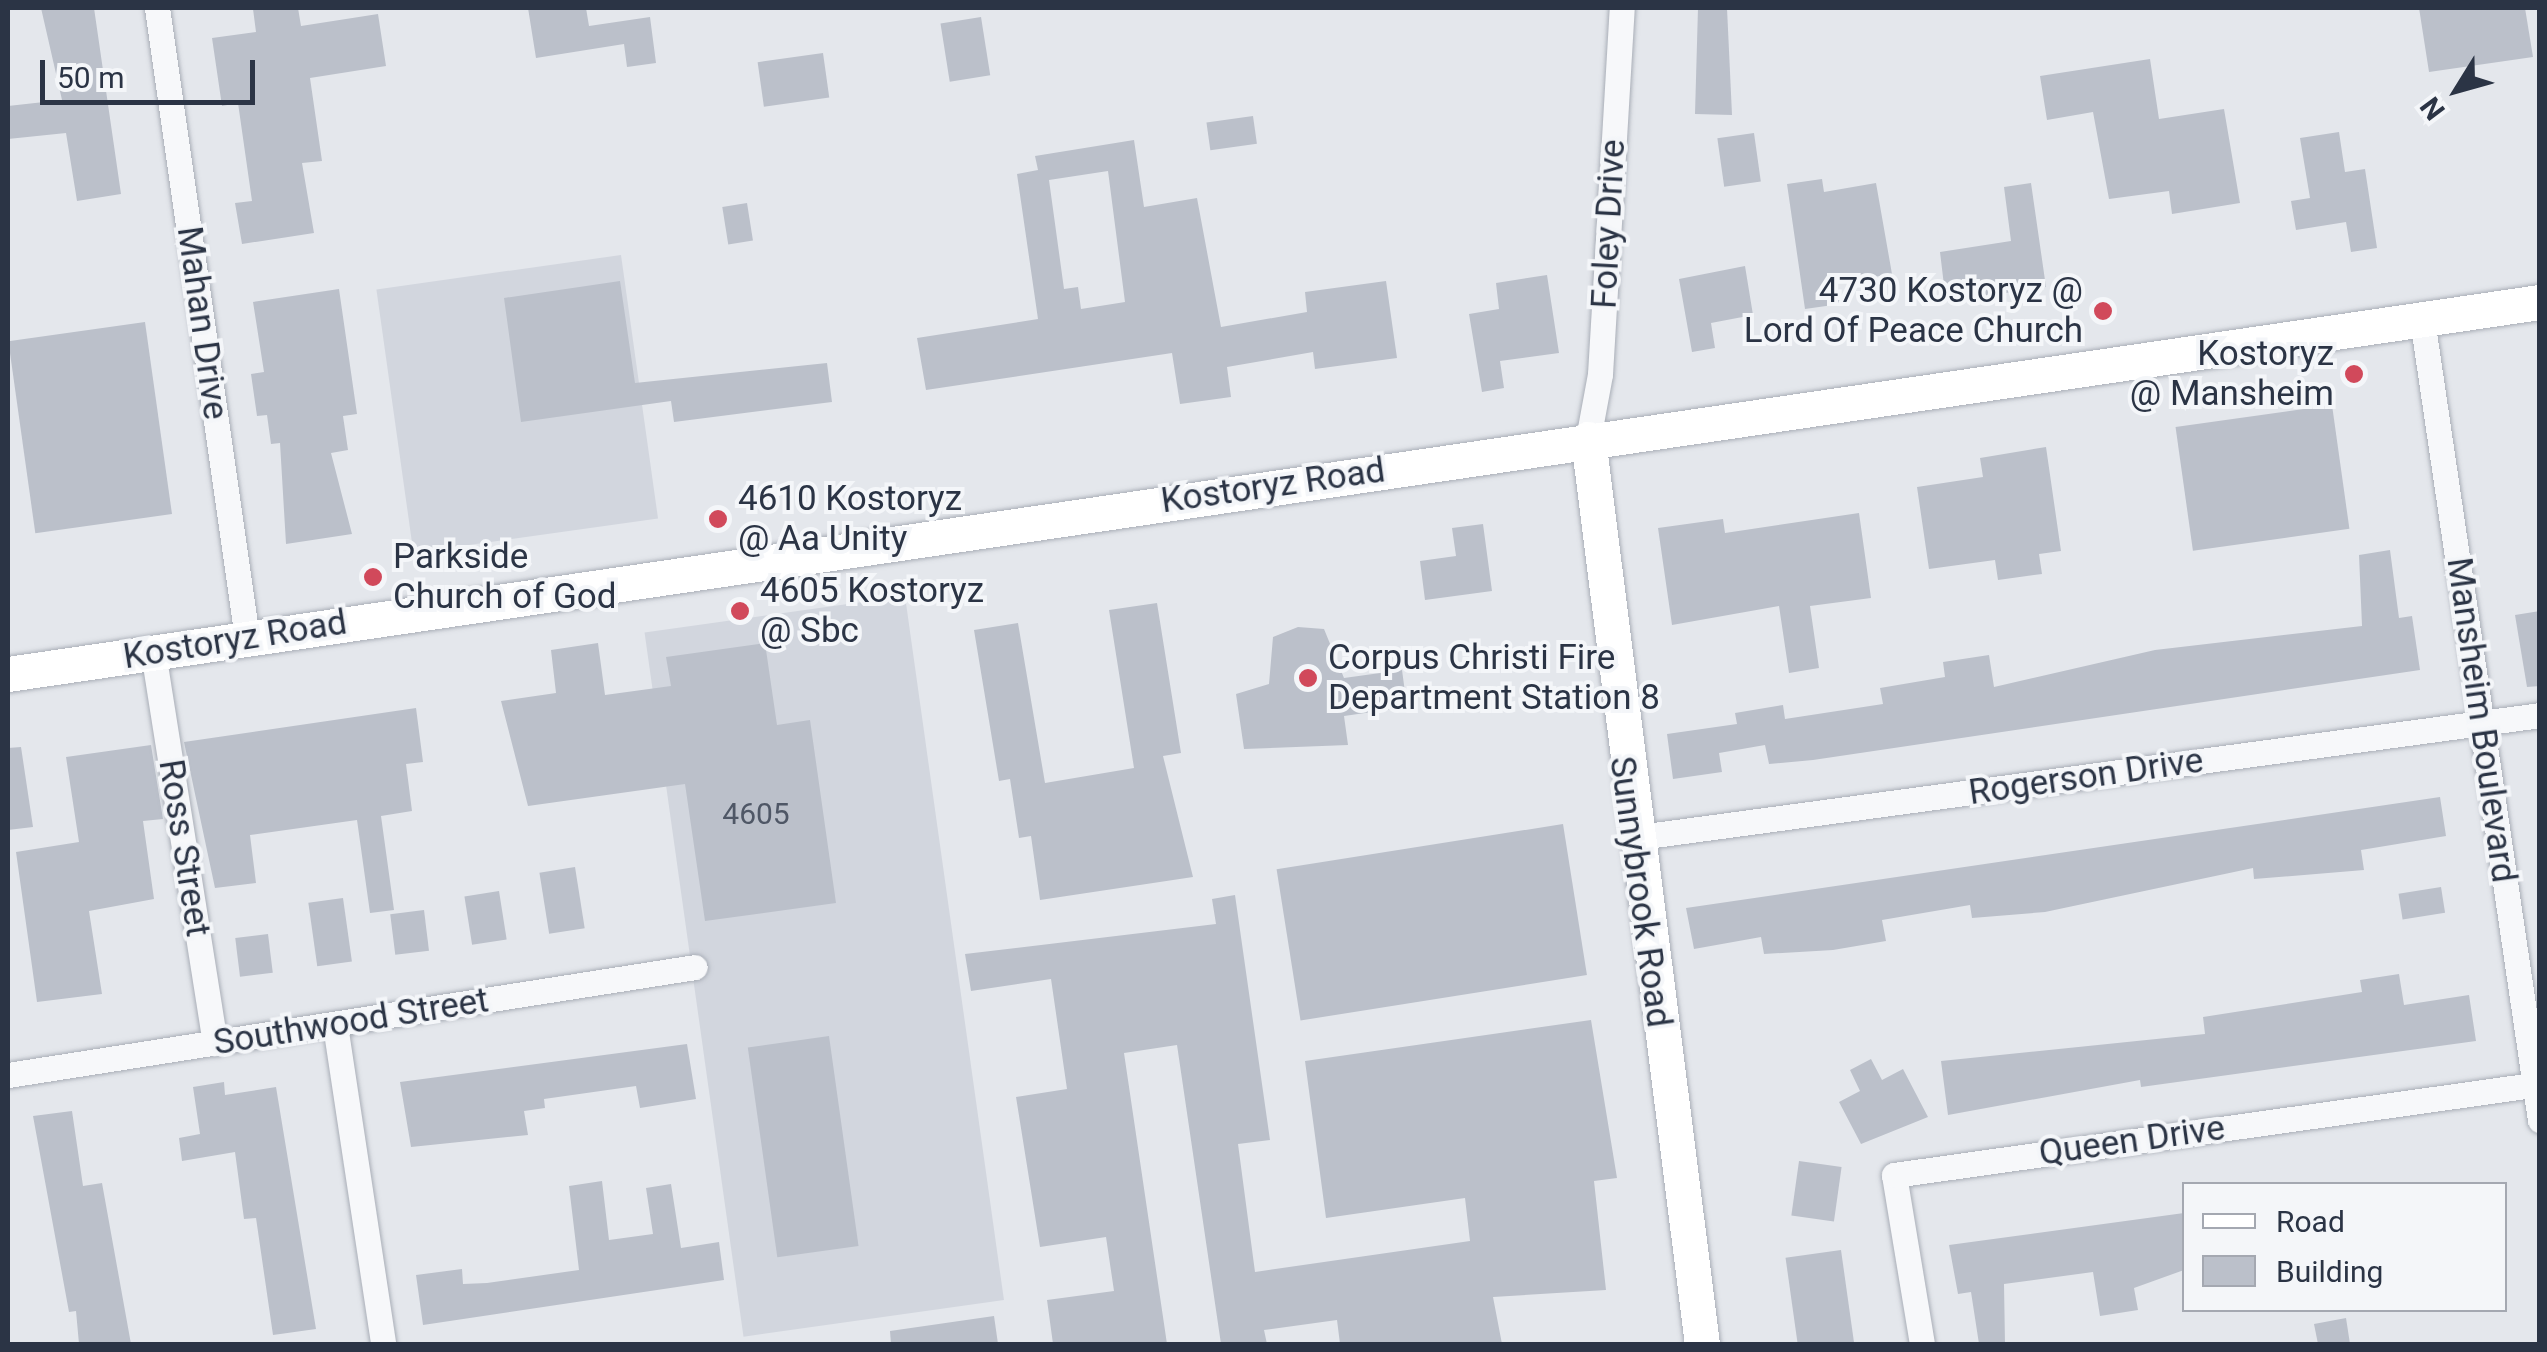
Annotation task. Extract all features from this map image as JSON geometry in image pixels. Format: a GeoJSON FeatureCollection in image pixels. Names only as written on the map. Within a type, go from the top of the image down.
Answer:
{"type":"FeatureCollection","features":[{"type":"Feature","properties":{"kind":"main road","name":"Kostoryz Road"},"geometry":{"type":"LineString","coordinates":[[8,674],[2540,302]]}},
{"type":"Feature","properties":{"kind":"main road","name":"Sunnybrook Road"},"geometry":{"type":"LineString","coordinates":[[1588,439],[1632,838],[1702,1344]]}},
{"type":"Feature","properties":{"kind":"street","name":"Mahan Drive"},"geometry":{"type":"LineString","coordinates":[[157,8],[247,638]]}},
{"type":"Feature","properties":{"kind":"street","name":"Foley Drive"},"geometry":{"type":"LineString","coordinates":[[1588,439],[1600,374],[1622,8]]}},
{"type":"Feature","properties":{"kind":"street","name":"Mansheim Boulevard"},"geometry":{"type":"LineString","coordinates":[[2422,319],[2540,1120]]}},
{"type":"Feature","properties":{"kind":"street","name":"Ross Street"},"geometry":{"type":"LineString","coordinates":[[153,652],[215,1043]]}},
{"type":"Feature","properties":{"kind":"street","name":"Rogerson Drive"},"geometry":{"type":"LineString","coordinates":[[1632,838],[2540,716]]}},
{"type":"Feature","properties":{"kind":"street","name":"Southwood Street"},"geometry":{"type":"LineString","coordinates":[[8,1074],[695,967]]}},
{"type":"Feature","properties":{"kind":"street"},"geometry":{"type":"LineString","coordinates":[[335,1025],[383,1344]]}},
{"type":"Feature","properties":{"kind":"street","name":"Queen Drive"},"geometry":{"type":"LineString","coordinates":[[1922,1344],[1894,1175],[2537,1084]]}},
{"type":"Feature","properties":{"kind":"shaded area"},"geometry":{"type":"Polygon","coordinates":[[[621,255],[658,518],[413,553],[376,289],[621,255]]]}},
{"type":"Feature","properties":{"kind":"shaded area"},"geometry":{"type":"Polygon","coordinates":[[[905,596],[1004,1300],[744,1337],[645,633],[905,596]]]}},
{"type":"Feature","properties":{"kind":"building"},"geometry":{"type":"Polygon","coordinates":[[[41,8],[94,8],[121,194],[77,201],[66,133],[8,139],[8,106],[62,100],[41,8]]]}},
{"type":"Feature","properties":{"kind":"building"},"geometry":{"type":"Polygon","coordinates":[[[298,8],[301,26],[378,14],[386,66],[310,78],[322,161],[302,163],[314,233],[242,244],[235,203],[252,201],[238,103],[222,106],[212,38],[256,32],[253,9],[298,8]]]}},
{"type":"Feature","properties":{"kind":"building"},"geometry":{"type":"Polygon","coordinates":[[[528,8],[586,8],[589,26],[650,17],[656,63],[627,67],[624,44],[536,58],[528,8]]]}},
{"type":"Feature","properties":{"kind":"building"},"geometry":{"type":"Polygon","coordinates":[[[1698,8],[1727,8],[1732,115],[1695,114],[1698,8]]]}},
{"type":"Feature","properties":{"kind":"building"},"geometry":{"type":"Polygon","coordinates":[[[2419,8],[2525,8],[2533,57],[2429,72],[2419,8]]]}},
{"type":"Feature","properties":{"kind":"building"},"geometry":{"type":"Polygon","coordinates":[[[981,17],[990,75],[950,82],[941,23],[981,17]]]}},
{"type":"Feature","properties":{"kind":"building"},"geometry":{"type":"Polygon","coordinates":[[[823,53],[829,98],[764,107],[758,62],[823,53]]]}},
{"type":"Feature","properties":{"kind":"building"},"geometry":{"type":"Polygon","coordinates":[[[2150,59],[2159,119],[2224,109],[2240,203],[2172,214],[2169,191],[2109,199],[2093,112],[2047,120],[2040,76],[2150,59]]]}},
{"type":"Feature","properties":{"kind":"building"},"geometry":{"type":"Polygon","coordinates":[[[1253,116],[1257,144],[1210,150],[1206,123],[1253,116]]]}},
{"type":"Feature","properties":{"kind":"building"},"geometry":{"type":"Polygon","coordinates":[[[2339,132],[2345,172],[2365,169],[2377,248],[2351,252],[2346,222],[2296,230],[2291,201],[2310,198],[2300,138],[2339,132]]]}},
{"type":"Feature","properties":{"kind":"building"},"geometry":{"type":"Polygon","coordinates":[[[1754,133],[1761,182],[1724,187],[1717,138],[1754,133]]]}},
{"type":"Feature","properties":{"kind":"building"},"geometry":{"type":"Polygon","coordinates":[[[1134,140],[1144,207],[1197,198],[1221,327],[1307,312],[1305,292],[1386,281],[1397,358],[1315,369],[1313,352],[1227,367],[1231,397],[1180,404],[1172,353],[926,390],[917,338],[1038,319],[1017,174],[1038,170],[1035,156],[1134,140]],[[1108,171],[1049,180],[1064,289],[1078,287],[1081,309],[1125,302],[1108,171]]]}},
{"type":"Feature","properties":{"kind":"building"},"geometry":{"type":"Polygon","coordinates":[[[1822,179],[1824,192],[1876,183],[1892,274],[1837,283],[1840,304],[1805,309],[1787,184],[1822,179]]]}},
{"type":"Feature","properties":{"kind":"building"},"geometry":{"type":"Polygon","coordinates":[[[2031,183],[2046,287],[1946,302],[1940,252],[2011,241],[2004,187],[2031,183]]]}},
{"type":"Feature","properties":{"kind":"building"},"geometry":{"type":"Polygon","coordinates":[[[747,203],[753,241],[728,244],[722,207],[747,203]]]}},
{"type":"Feature","properties":{"kind":"building"},"geometry":{"type":"Polygon","coordinates":[[[1745,266],[1753,315],[1711,323],[1715,348],[1692,352],[1679,279],[1745,266]]]}},
{"type":"Feature","properties":{"kind":"building"},"geometry":{"type":"Polygon","coordinates":[[[1547,275],[1559,353],[1500,361],[1504,388],[1482,392],[1469,314],[1499,309],[1496,283],[1547,275]]]}},
{"type":"Feature","properties":{"kind":"building"},"geometry":{"type":"Polygon","coordinates":[[[620,281],[635,383],[827,363],[832,402],[674,422],[671,401],[521,422],[504,298],[620,281]]]}},
{"type":"Feature","properties":{"kind":"building"},"geometry":{"type":"Polygon","coordinates":[[[339,289],[357,414],[343,416],[348,450],[331,453],[352,534],[286,544],[280,443],[271,444],[267,415],[257,416],[251,374],[264,372],[253,302],[339,289]]]}},
{"type":"Feature","properties":{"kind":"building"},"geometry":{"type":"Polygon","coordinates":[[[145,322],[172,514],[35,533],[8,341],[145,322]]]}},
{"type":"Feature","properties":{"kind":"building"},"geometry":{"type":"Polygon","coordinates":[[[2332,405],[2349,529],[2193,551],[2176,427],[2332,405]]]}},
{"type":"Feature","properties":{"kind":"building"},"geometry":{"type":"Polygon","coordinates":[[[2046,447],[2061,551],[2039,554],[2042,574],[1998,580],[1995,560],[1929,569],[1917,487],[1983,477],[1980,458],[2046,447]]]}},
{"type":"Feature","properties":{"kind":"building"},"geometry":{"type":"Polygon","coordinates":[[[1859,513],[1871,598],[1810,606],[1819,668],[1789,673],[1779,606],[1672,625],[1658,528],[1723,519],[1725,533],[1859,513]]]}},
{"type":"Feature","properties":{"kind":"building"},"geometry":{"type":"Polygon","coordinates":[[[1483,524],[1492,591],[1425,600],[1420,561],[1456,556],[1452,528],[1483,524]]]}},
{"type":"Feature","properties":{"kind":"building"},"geometry":{"type":"Polygon","coordinates":[[[2390,550],[2399,618],[2412,616],[2420,670],[1813,760],[1769,764],[1765,745],[1719,753],[1722,772],[1673,779],[1667,734],[1737,724],[1735,713],[1783,705],[1785,719],[1883,704],[1880,688],[1945,677],[1943,662],[1989,655],[1994,687],[2155,650],[2362,626],[2359,555],[2390,550]]]}},
{"type":"Feature","properties":{"kind":"building"},"geometry":{"type":"Polygon","coordinates":[[[1157,603],[1181,753],[1163,756],[1193,877],[1040,900],[1031,836],[1019,838],[1010,779],[999,781],[974,630],[1018,623],[1045,783],[1134,768],[1109,610],[1157,603]]]}},
{"type":"Feature","properties":{"kind":"building"},"geometry":{"type":"Polygon","coordinates":[[[2540,611],[2540,686],[2527,687],[2515,615],[2540,611]]]}},
{"type":"Feature","properties":{"kind":"building"},"geometry":{"type":"Polygon","coordinates":[[[1298,627],[1324,629],[1344,678],[1402,670],[1407,707],[1344,716],[1348,745],[1244,749],[1236,694],[1269,684],[1273,637],[1298,627]]]}},
{"type":"Feature","properties":{"kind":"building"},"geometry":{"type":"Polygon","coordinates":[[[598,643],[605,695],[671,686],[666,657],[765,643],[777,725],[810,720],[836,903],[705,921],[685,784],[528,806],[501,701],[556,693],[551,650],[598,643]]]}},
{"type":"Feature","properties":{"kind":"building"},"geometry":{"type":"Polygon","coordinates":[[[416,708],[423,762],[406,764],[412,811],[381,816],[394,910],[370,913],[357,820],[250,835],[256,883],[215,888],[184,742],[416,708]]]}},
{"type":"Feature","properties":{"kind":"building"},"geometry":{"type":"Polygon","coordinates":[[[151,745],[163,819],[143,821],[154,899],[89,911],[102,994],[37,1002],[16,852],[79,842],[66,757],[151,745]]]}},
{"type":"Feature","properties":{"kind":"building"},"geometry":{"type":"Polygon","coordinates":[[[21,747],[33,827],[8,830],[8,748],[21,747]]]}},
{"type":"Feature","properties":{"kind":"building"},"geometry":{"type":"Polygon","coordinates":[[[2440,797],[2446,836],[2361,850],[2364,870],[2254,879],[2253,868],[2045,912],[1972,918],[1970,905],[1882,920],[1886,941],[1833,950],[1764,954],[1761,937],[1694,949],[1686,908],[2440,797]]]}},
{"type":"Feature","properties":{"kind":"building"},"geometry":{"type":"Polygon","coordinates":[[[1563,824],[1587,975],[1301,1020],[1277,869],[1563,824]]]}},
{"type":"Feature","properties":{"kind":"building"},"geometry":{"type":"Polygon","coordinates":[[[575,867],[585,928],[549,934],[539,873],[575,867]]]}},
{"type":"Feature","properties":{"kind":"building"},"geometry":{"type":"Polygon","coordinates":[[[2441,887],[2445,913],[2403,919],[2399,894],[2441,887]]]}},
{"type":"Feature","properties":{"kind":"building"},"geometry":{"type":"Polygon","coordinates":[[[499,891],[507,939],[472,945],[464,896],[499,891]]]}},
{"type":"Feature","properties":{"kind":"building"},"geometry":{"type":"Polygon","coordinates":[[[1235,895],[1270,1140],[1238,1144],[1255,1272],[1470,1241],[1465,1198],[1326,1218],[1305,1061],[1591,1020],[1617,1178],[1594,1181],[1606,1290],[1493,1297],[1502,1344],[1340,1344],[1337,1320],[1264,1330],[1267,1344],[1221,1344],[1177,1045],[1124,1053],[1167,1344],[1053,1344],[1047,1300],[1114,1291],[1106,1237],[1040,1247],[1016,1097],[1067,1089],[1051,979],[971,991],[965,954],[1216,924],[1212,899],[1235,895]]]}},
{"type":"Feature","properties":{"kind":"building"},"geometry":{"type":"Polygon","coordinates":[[[343,898],[352,961],[317,966],[308,903],[343,898]]]}},
{"type":"Feature","properties":{"kind":"building"},"geometry":{"type":"Polygon","coordinates":[[[424,910],[429,951],[395,955],[390,914],[424,910]]]}},
{"type":"Feature","properties":{"kind":"building"},"geometry":{"type":"Polygon","coordinates":[[[268,934],[273,973],[240,977],[235,938],[268,934]]]}},
{"type":"Feature","properties":{"kind":"building"},"geometry":{"type":"Polygon","coordinates":[[[2399,974],[2404,1005],[2469,995],[2476,1041],[2141,1087],[2140,1080],[1948,1115],[1941,1061],[2205,1034],[2203,1017],[2362,992],[2360,980],[2399,974]]]}},
{"type":"Feature","properties":{"kind":"building"},"geometry":{"type":"Polygon","coordinates":[[[829,1036],[859,1246],[777,1257],[748,1047],[829,1036]]]}},
{"type":"Feature","properties":{"kind":"building"},"geometry":{"type":"Polygon","coordinates":[[[687,1044],[696,1099],[640,1108],[636,1086],[544,1099],[545,1108],[524,1111],[528,1135],[411,1147],[400,1082],[687,1044]]]}},
{"type":"Feature","properties":{"kind":"building"},"geometry":{"type":"Polygon","coordinates":[[[1871,1059],[1882,1080],[1903,1069],[1928,1117],[1861,1144],[1839,1102],[1860,1091],[1850,1070],[1871,1059]]]}},
{"type":"Feature","properties":{"kind":"building"},"geometry":{"type":"Polygon","coordinates":[[[224,1082],[225,1095],[276,1087],[316,1329],[273,1335],[256,1218],[244,1219],[235,1152],[182,1161],[179,1138],[200,1134],[193,1087],[224,1082]]]}},
{"type":"Feature","properties":{"kind":"building"},"geometry":{"type":"Polygon","coordinates":[[[72,1111],[83,1186],[102,1183],[131,1344],[79,1344],[76,1311],[69,1312],[33,1116],[72,1111]]]}},
{"type":"Feature","properties":{"kind":"building"},"geometry":{"type":"Polygon","coordinates":[[[1799,1161],[1842,1167],[1834,1221],[1791,1215],[1799,1161]]]}},
{"type":"Feature","properties":{"kind":"building"},"geometry":{"type":"Polygon","coordinates":[[[602,1181],[609,1240],[653,1234],[646,1188],[671,1184],[681,1248],[719,1242],[724,1280],[423,1325],[416,1275],[462,1269],[463,1284],[579,1270],[569,1186],[602,1181]]]}},
{"type":"Feature","properties":{"kind":"building"},"geometry":{"type":"Polygon","coordinates":[[[2182,1213],[2182,1271],[2134,1288],[2138,1310],[2100,1316],[2093,1272],[2004,1284],[2005,1344],[1979,1344],[1971,1292],[1958,1294],[1949,1245],[2182,1213]]]}},
{"type":"Feature","properties":{"kind":"building"},"geometry":{"type":"Polygon","coordinates":[[[1841,1250],[1854,1344],[1798,1344],[1786,1258],[1841,1250]]]}},
{"type":"Feature","properties":{"kind":"building"},"geometry":{"type":"Polygon","coordinates":[[[994,1316],[998,1344],[891,1344],[890,1331],[994,1316]]]}},
{"type":"Feature","properties":{"kind":"building"},"geometry":{"type":"Polygon","coordinates":[[[2346,1318],[2350,1344],[2318,1344],[2314,1324],[2346,1318]]]}},
{"type":"Feature","properties":{"kind":"place","name":"4730 Kostoryz @ Lord Of Peace Church"},"geometry":{"type":"Point","coordinates":[2103,311]}},
{"type":"Feature","properties":{"kind":"place","name":"Kostoryz @ Mansheim"},"geometry":{"type":"Point","coordinates":[2354,374]}},
{"type":"Feature","properties":{"kind":"place","name":"4610 Kostoryz @ Aa Unity"},"geometry":{"type":"Point","coordinates":[718,519]}},
{"type":"Feature","properties":{"kind":"place","name":"Parkside Church of God"},"geometry":{"type":"Point","coordinates":[373,577]}},
{"type":"Feature","properties":{"kind":"place","name":"4605 Kostoryz @ Sbc"},"geometry":{"type":"Point","coordinates":[740,611]}},
{"type":"Feature","properties":{"kind":"place","name":"Corpus Christi Fire Department Station 8"},"geometry":{"type":"Point","coordinates":[1308,678]}}]}
